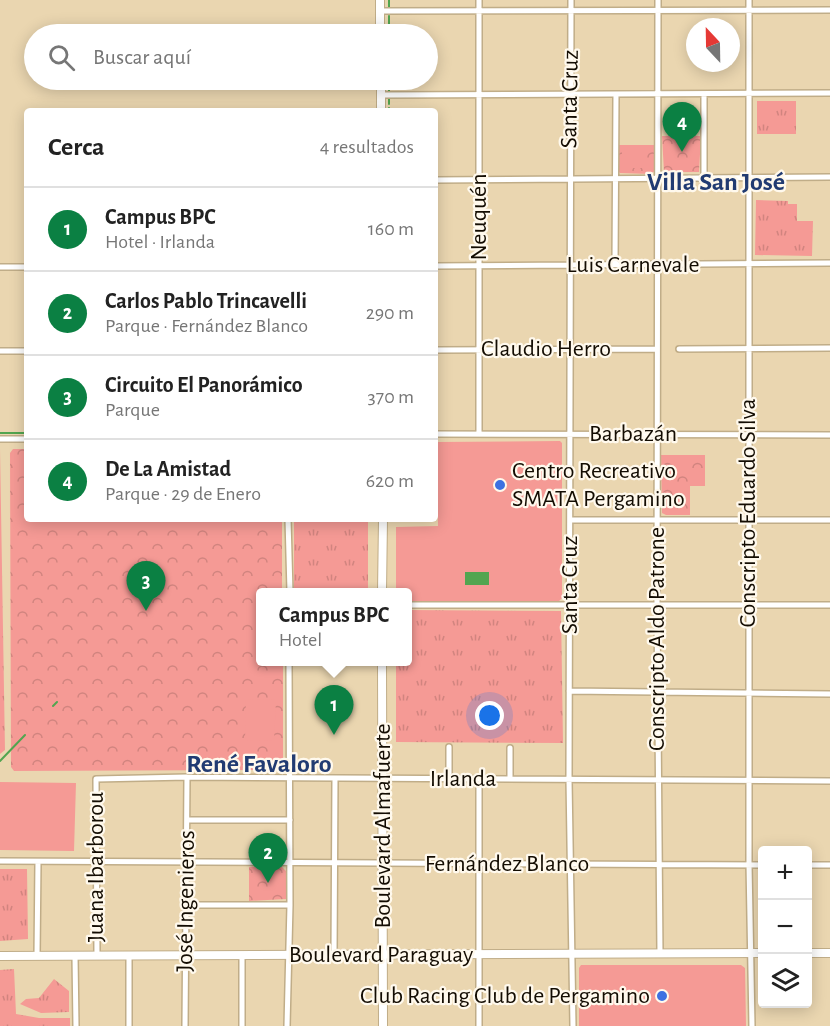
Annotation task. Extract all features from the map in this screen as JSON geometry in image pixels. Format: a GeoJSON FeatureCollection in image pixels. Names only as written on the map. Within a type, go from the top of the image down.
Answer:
{"type":"FeatureCollection","features":[{"type":"Feature","properties":{"kind":"main road"},"geometry":{"type":"LineString","coordinates":[[380,0],[380,24]]}},
{"type":"Feature","properties":{"kind":"main road"},"geometry":{"type":"LineString","coordinates":[[381,90],[381,108]]}},
{"type":"Feature","properties":{"kind":"main road"},"geometry":{"type":"LineString","coordinates":[[382,522],[382,588]]}},
{"type":"Feature","properties":{"kind":"main road","name":"Boulevard Almafuerte"},"geometry":{"type":"LineString","coordinates":[[382,666],[383,1026]]}},
{"type":"Feature","properties":{"kind":"main road","name":"Boulevard Paraguay"},"geometry":{"type":"LineString","coordinates":[[0,956],[758,953]]}},
{"type":"Feature","properties":{"kind":"main road"},"geometry":{"type":"LineString","coordinates":[[812,953],[830,953]]}},
{"type":"Feature","properties":{"kind":"street","name":"Neuquén"},"geometry":{"type":"LineString","coordinates":[[479,0],[479,434]]}},
{"type":"Feature","properties":{"kind":"street","name":"Santa Cruz"},"geometry":{"type":"LineString","coordinates":[[571,0],[569,865],[573,1026]]}},
{"type":"Feature","properties":{"kind":"street","name":"Conscripto Aldo Patrone"},"geometry":{"type":"LineString","coordinates":[[658,0],[657,692],[660,954]]}},
{"type":"Feature","properties":{"kind":"street","name":"Conscripto Eduardo Silva"},"geometry":{"type":"LineString","coordinates":[[749,0],[748,606],[752,1026]]}},
{"type":"Feature","properties":{"kind":"street"},"geometry":{"type":"LineString","coordinates":[[380,11],[830,10]]}},
{"type":"Feature","properties":{"kind":"street"},"geometry":{"type":"LineString","coordinates":[[381,95],[830,93]]}},
{"type":"Feature","properties":{"kind":"street"},"geometry":{"type":"LineString","coordinates":[[615,264],[616,94]]}},
{"type":"Feature","properties":{"kind":"street"},"geometry":{"type":"LineString","coordinates":[[704,94],[704,177]]}},
{"type":"Feature","properties":{"kind":"street"},"geometry":{"type":"LineString","coordinates":[[438,180],[830,177]]}},
{"type":"Feature","properties":{"kind":"street","name":"Luis Carnevale"},"geometry":{"type":"LineString","coordinates":[[438,266],[830,263]]}},
{"type":"Feature","properties":{"kind":"street"},"geometry":{"type":"LineString","coordinates":[[0,267],[24,267]]}},
{"type":"Feature","properties":{"kind":"street"},"geometry":{"type":"LineString","coordinates":[[679,349],[830,348]]}},
{"type":"Feature","properties":{"kind":"street","name":"Claudio Herro"},"geometry":{"type":"LineString","coordinates":[[438,350],[657,349]]}},
{"type":"Feature","properties":{"kind":"street"},"geometry":{"type":"LineString","coordinates":[[0,351],[24,351]]}},
{"type":"Feature","properties":{"kind":"street","name":"Barbazán"},"geometry":{"type":"LineString","coordinates":[[438,434],[830,435]]}},
{"type":"Feature","properties":{"kind":"street"},"geometry":{"type":"LineString","coordinates":[[0,439],[24,439]]}},
{"type":"Feature","properties":{"kind":"street"},"geometry":{"type":"LineString","coordinates":[[570,520],[830,520]]}},
{"type":"Feature","properties":{"kind":"street"},"geometry":{"type":"LineString","coordinates":[[288,522],[290,588]]}},
{"type":"Feature","properties":{"kind":"street"},"geometry":{"type":"LineString","coordinates":[[412,605],[570,607],[830,605]]}},
{"type":"Feature","properties":{"kind":"street"},"geometry":{"type":"LineString","coordinates":[[287,1026],[290,905],[290,666]]}},
{"type":"Feature","properties":{"kind":"street"},"geometry":{"type":"LineString","coordinates":[[569,691],[830,694]]}},
{"type":"Feature","properties":{"kind":"street"},"geometry":{"type":"LineString","coordinates":[[449,747],[449,779]]}},
{"type":"Feature","properties":{"kind":"street"},"geometry":{"type":"LineString","coordinates":[[510,748],[510,779]]}},
{"type":"Feature","properties":{"kind":"street","name":"José Ingenieros"},"geometry":{"type":"LineString","coordinates":[[186,1026],[187,777]]}},
{"type":"Feature","properties":{"kind":"street","name":"Irlanda"},"geometry":{"type":"LineString","coordinates":[[96,778],[830,781]]}},
{"type":"Feature","properties":{"kind":"street","name":"Juana Ibarborou"},"geometry":{"type":"LineString","coordinates":[[96,778],[97,956]]}},
{"type":"Feature","properties":{"kind":"street"},"geometry":{"type":"LineString","coordinates":[[334,955],[335,778]]}},
{"type":"Feature","properties":{"kind":"street"},"geometry":{"type":"LineString","coordinates":[[479,779],[479,1026]]}},
{"type":"Feature","properties":{"kind":"street"},"geometry":{"type":"LineString","coordinates":[[187,820],[290,820]]}},
{"type":"Feature","properties":{"kind":"street","name":"Fernández Blanco"},"geometry":{"type":"LineString","coordinates":[[0,861],[478,865],[758,864]]}},
{"type":"Feature","properties":{"kind":"street"},"geometry":{"type":"LineString","coordinates":[[38,862],[38,956]]}},
{"type":"Feature","properties":{"kind":"street"},"geometry":{"type":"LineString","coordinates":[[812,865],[830,865]]}},
{"type":"Feature","properties":{"kind":"street"},"geometry":{"type":"LineString","coordinates":[[188,905],[290,905]]}},
{"type":"Feature","properties":{"kind":"street"},"geometry":{"type":"LineString","coordinates":[[75,956],[75,1026]]}},
{"type":"Feature","properties":{"kind":"street","name":"Juana Ibarborou"},"geometry":{"type":"LineString","coordinates":[[129,956],[129,1026]]}},
{"type":"Feature","properties":{"kind":"street"},"geometry":{"type":"LineString","coordinates":[[242,956],[242,1026]]}},
{"type":"Feature","properties":{"kind":"green space"},"geometry":{"type":"Polygon","coordinates":[[[757,101],[796,101],[796,134],[757,134],[757,101]]]}},
{"type":"Feature","properties":{"kind":"green space"},"geometry":{"type":"Polygon","coordinates":[[[662,136],[701,136],[699,172],[664,172],[662,136]]]}},
{"type":"Feature","properties":{"kind":"green space"},"geometry":{"type":"Polygon","coordinates":[[[617,145],[656,145],[655,171],[650,174],[620,173],[617,145]]]}},
{"type":"Feature","properties":{"kind":"green space"},"geometry":{"type":"Polygon","coordinates":[[[622,146],[646,146],[646,168],[622,168],[622,146]]]}},
{"type":"Feature","properties":{"kind":"green space"},"geometry":{"type":"Polygon","coordinates":[[[756,200],[788,201],[788,204],[797,204],[797,221],[813,221],[812,256],[755,255],[756,200]]]}},
{"type":"Feature","properties":{"kind":"green space","name":"Centro Recreativo SMATA Pergamino"},"geometry":{"type":"Polygon","coordinates":[[[560,441],[562,443],[562,598],[559,601],[412,601],[412,588],[396,588],[396,527],[438,526],[438,442],[560,441]]]}},
{"type":"Feature","properties":{"kind":"green space"},"geometry":{"type":"Polygon","coordinates":[[[0,448],[5,750],[0,754],[0,448]]]}},
{"type":"Feature","properties":{"kind":"green space"},"geometry":{"type":"Polygon","coordinates":[[[13,449],[24,449],[24,522],[282,522],[282,588],[256,588],[256,666],[283,666],[283,768],[280,770],[14,771],[11,767],[10,453],[13,449]]]}},
{"type":"Feature","properties":{"kind":"green space"},"geometry":{"type":"Polygon","coordinates":[[[661,455],[705,455],[705,486],[690,486],[690,515],[662,513],[661,455]]]}},
{"type":"Feature","properties":{"kind":"green space"},"geometry":{"type":"Polygon","coordinates":[[[294,522],[368,522],[368,588],[294,588],[294,522]]]}},
{"type":"Feature","properties":{"kind":"green space"},"geometry":{"type":"Polygon","coordinates":[[[412,610],[561,611],[563,743],[396,742],[396,666],[412,666],[412,610]]]}},
{"type":"Feature","properties":{"kind":"green space"},"geometry":{"type":"Polygon","coordinates":[[[246,699],[276,700],[274,741],[245,740],[246,699]]]}},
{"type":"Feature","properties":{"kind":"green space"},"geometry":{"type":"Polygon","coordinates":[[[0,782],[76,783],[74,851],[0,850],[0,782]]]}},
{"type":"Feature","properties":{"kind":"green space"},"geometry":{"type":"Polygon","coordinates":[[[281,866],[287,872],[286,899],[249,901],[249,867],[281,866]]]}},
{"type":"Feature","properties":{"kind":"green space"},"geometry":{"type":"Polygon","coordinates":[[[0,869],[27,869],[28,939],[0,941],[0,869]]]}},
{"type":"Feature","properties":{"kind":"green space"},"geometry":{"type":"Polygon","coordinates":[[[272,872],[281,872],[281,891],[272,891],[272,872]]]}},
{"type":"Feature","properties":{"kind":"green space","name":"Club Racing Club de Pergamino"},"geometry":{"type":"Polygon","coordinates":[[[581,965],[741,965],[745,968],[746,1026],[579,1026],[579,968],[581,965]]]}},
{"type":"Feature","properties":{"kind":"green space"},"geometry":{"type":"Polygon","coordinates":[[[14,969],[16,1014],[39,1018],[70,1018],[70,1026],[0,1026],[0,970],[14,969]]]}},
{"type":"Feature","properties":{"kind":"green space"},"geometry":{"type":"Polygon","coordinates":[[[54,979],[69,991],[69,1012],[41,1013],[20,1004],[26,999],[39,998],[54,979]]]}},
{"type":"Feature","properties":{"kind":"shaded area"},"geometry":{"type":"Polygon","coordinates":[[[465,572],[489,572],[489,585],[465,585],[465,572]]]}},
{"type":"Feature","properties":{"kind":"waterway"},"geometry":{"type":"LineString","coordinates":[[389,0],[389,8]]}},
{"type":"Feature","properties":{"kind":"waterway"},"geometry":{"type":"LineString","coordinates":[[389,16],[389,24]]}},
{"type":"Feature","properties":{"kind":"waterway"},"geometry":{"type":"LineString","coordinates":[[389,99],[389,104]]}},
{"type":"Feature","properties":{"kind":"waterway"},"geometry":{"type":"LineString","coordinates":[[0,433],[24,433]]}},
{"type":"Feature","properties":{"kind":"waterway"},"geometry":{"type":"LineString","coordinates":[[53,706],[57,702]]}},
{"type":"Feature","properties":{"kind":"waterway"},"geometry":{"type":"LineString","coordinates":[[0,761],[25,735]]}},
{"type":"Feature","properties":{"kind":"place","name":"De La Amistad"},"geometry":{"type":"Point","coordinates":[682,152]}},
{"type":"Feature","properties":{"kind":"place","name":"Centro Recreativo SMATA Pergamino"},"geometry":{"type":"Point","coordinates":[500,485]}},
{"type":"Feature","properties":{"kind":"place","name":"Circuito El Panorámico"},"geometry":{"type":"Point","coordinates":[146,611]}},
{"type":"Feature","properties":{"kind":"place","name":"Campus BPC"},"geometry":{"type":"Point","coordinates":[334,735]}},
{"type":"Feature","properties":{"kind":"place","name":"Carlos Pablo Trincavelli"},"geometry":{"type":"Point","coordinates":[268,883]}},
{"type":"Feature","properties":{"kind":"place","name":"Club Racing Club de Pergamino"},"geometry":{"type":"Point","coordinates":[662,996]}},
{"type":"Feature","properties":{"kind":"district","name":"Villa San José"},"geometry":{"type":"Point","coordinates":[716,182]}},
{"type":"Feature","properties":{"kind":"district","name":"René Favaloro"},"geometry":{"type":"Point","coordinates":[259,764]}}]}
